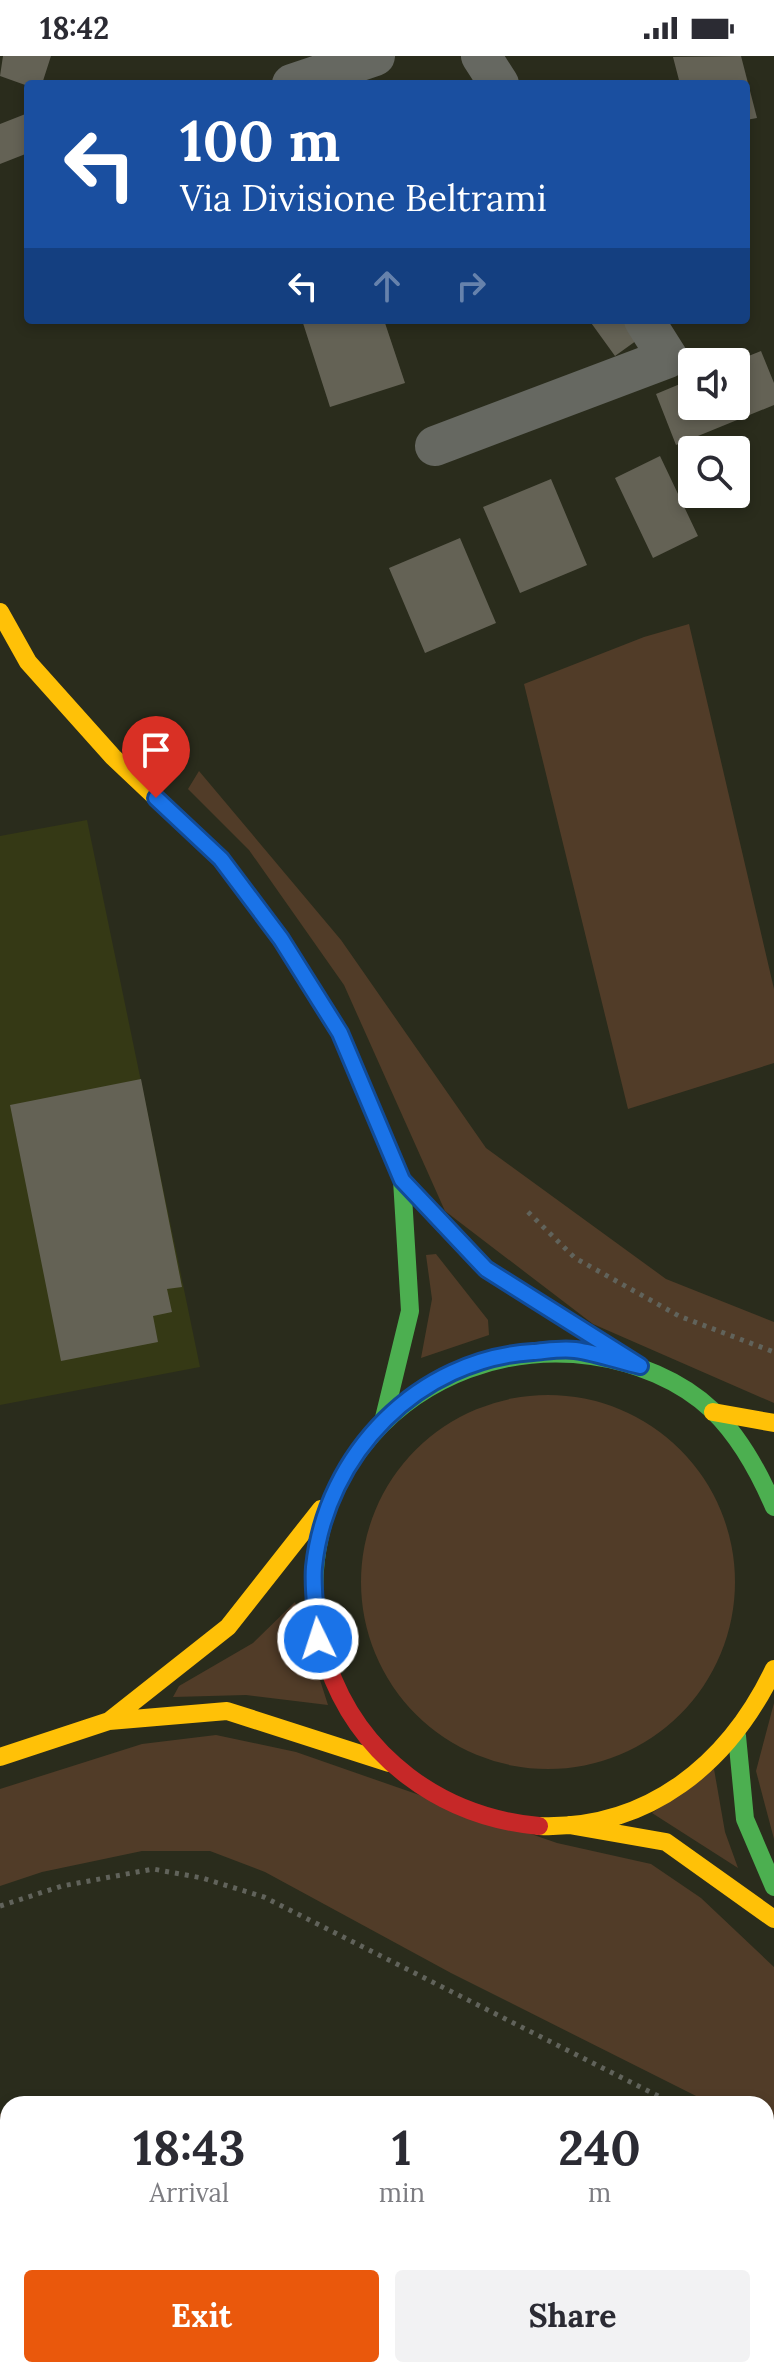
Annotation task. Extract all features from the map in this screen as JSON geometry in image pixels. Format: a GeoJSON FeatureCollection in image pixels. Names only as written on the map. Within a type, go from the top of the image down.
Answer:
{"type":"FeatureCollection","features":[{"type":"Feature","properties":{"kind":"main road"},"geometry":{"type":"LineString","coordinates":[[0,612],[28,662],[113,757],[221,859],[281,939],[340,1033],[402,1180],[410,1311],[384,1418]]}},
{"type":"Feature","properties":{"kind":"main road"},"geometry":{"type":"LineString","coordinates":[[402,1180],[486,1269],[640,1366],[679,1386],[713,1412],[755,1463],[774,1507]]}},
{"type":"Feature","properties":{"kind":"main road"},"geometry":{"type":"LineString","coordinates":[[109,1721],[228,1627],[331,1497],[353,1455],[384,1418],[440,1377],[504,1354],[573,1350],[640,1366]]}},
{"type":"Feature","properties":{"kind":"main road"},"geometry":{"type":"LineString","coordinates":[[713,1412],[774,1423]]}},
{"type":"Feature","properties":{"kind":"main road"},"geometry":{"type":"LineString","coordinates":[[331,1497],[314,1567],[318,1639],[345,1707],[389,1763]]}},
{"type":"Feature","properties":{"kind":"main road"},"geometry":{"type":"LineString","coordinates":[[569,1825],[633,1811],[690,1781],[737,1736],[763,1697],[774,1669]]}},
{"type":"Feature","properties":{"kind":"main road"},"geometry":{"type":"LineString","coordinates":[[0,1757],[109,1721],[227,1711],[389,1763],[443,1800],[504,1821],[569,1825],[666,1842],[774,1919]]}},
{"type":"Feature","properties":{"kind":"main road"},"geometry":{"type":"LineString","coordinates":[[737,1736],[745,1819],[774,1887]]}},
{"type":"Feature","properties":{"kind":"street"},"geometry":{"type":"LineString","coordinates":[[304,80],[375,56]]}},
{"type":"Feature","properties":{"kind":"street"},"geometry":{"type":"LineString","coordinates":[[481,56],[496,80]]}},
{"type":"Feature","properties":{"kind":"street"},"geometry":{"type":"LineString","coordinates":[[435,446],[668,358],[647,324]]}},
{"type":"Feature","properties":{"kind":"path"},"geometry":{"type":"LineString","coordinates":[[528,1212],[575,1258],[679,1316],[774,1352]]}},
{"type":"Feature","properties":{"kind":"path"},"geometry":{"type":"LineString","coordinates":[[0,1906],[62,1886],[153,1869],[202,1878],[264,1897],[658,2096]]}},
{"type":"Feature","properties":{"kind":"shaded area"},"geometry":{"type":"Polygon","coordinates":[[[689,624],[774,989],[774,1063],[628,1109],[524,684],[644,637],[689,624]]]}},
{"type":"Feature","properties":{"kind":"shaded area"},"geometry":{"type":"Polygon","coordinates":[[[199,771],[341,940],[486,1148],[666,1279],[774,1322],[774,1403],[593,1324],[445,1211],[344,985],[249,850],[188,789],[199,771]]]}},
{"type":"Feature","properties":{"kind":"shaded area"},"geometry":{"type":"Polygon","coordinates":[[[87,820],[200,1367],[0,1405],[0,836],[87,820]]]}},
{"type":"Feature","properties":{"kind":"shaded area"},"geometry":{"type":"Polygon","coordinates":[[[436,1254],[488,1320],[489,1335],[421,1358],[432,1299],[426,1255],[436,1254]]]}},
{"type":"Feature","properties":{"kind":"shaded area"},"geometry":{"type":"Polygon","coordinates":[[[548,1395],[585,1398],[620,1409],[667,1437],[693,1463],[721,1510],[732,1545],[735,1582],[732,1619],[721,1654],[693,1701],[667,1727],[620,1755],[585,1766],[548,1769],[511,1766],[476,1755],[429,1727],[403,1701],[375,1654],[364,1619],[361,1582],[364,1545],[375,1510],[403,1463],[429,1437],[476,1409],[511,1398],[548,1395]]]}},
{"type":"Feature","properties":{"kind":"shaded area"},"geometry":{"type":"Polygon","coordinates":[[[295,1602],[328,1705],[246,1695],[173,1697],[179,1686],[253,1643],[295,1602]]]}},
{"type":"Feature","properties":{"kind":"shaded area"},"geometry":{"type":"Polygon","coordinates":[[[774,1703],[774,1839],[756,1771],[774,1703]]]}},
{"type":"Feature","properties":{"kind":"shaded area"},"geometry":{"type":"Polygon","coordinates":[[[216,1735],[296,1752],[557,1843],[651,1864],[701,1898],[774,1967],[774,2096],[696,2096],[451,1973],[265,1872],[210,1851],[142,1851],[42,1872],[0,1886],[0,1789],[142,1744],[216,1735]]]}},
{"type":"Feature","properties":{"kind":"shaded area"},"geometry":{"type":"Polygon","coordinates":[[[714,1769],[725,1832],[738,1868],[652,1813],[714,1769]]]}},
{"type":"Feature","properties":{"kind":"building"},"geometry":{"type":"Polygon","coordinates":[[[3,56],[51,56],[43,80],[24,80],[24,85],[0,76],[3,56]]]}},
{"type":"Feature","properties":{"kind":"building"},"geometry":{"type":"Polygon","coordinates":[[[741,56],[747,80],[679,80],[673,57],[741,56]]]}},
{"type":"Feature","properties":{"kind":"building"},"geometry":{"type":"Polygon","coordinates":[[[750,91],[757,118],[750,119],[750,91]]]}},
{"type":"Feature","properties":{"kind":"building"},"geometry":{"type":"Polygon","coordinates":[[[24,115],[24,155],[0,164],[0,124],[24,115]]]}},
{"type":"Feature","properties":{"kind":"building"},"geometry":{"type":"Polygon","coordinates":[[[303,324],[385,324],[405,383],[330,407],[303,324]]]}},
{"type":"Feature","properties":{"kind":"building"},"geometry":{"type":"Polygon","coordinates":[[[592,324],[630,324],[640,338],[615,356],[592,324]]]}},
{"type":"Feature","properties":{"kind":"building"},"geometry":{"type":"Polygon","coordinates":[[[761,351],[774,383],[774,405],[750,415],[750,355],[761,351]]]}},
{"type":"Feature","properties":{"kind":"building"},"geometry":{"type":"Polygon","coordinates":[[[678,385],[678,420],[737,420],[698,436],[678,436],[676,445],[656,394],[678,385]]]}},
{"type":"Feature","properties":{"kind":"building"},"geometry":{"type":"Polygon","coordinates":[[[660,456],[678,494],[678,508],[685,508],[698,536],[653,558],[615,478],[660,456]]]}},
{"type":"Feature","properties":{"kind":"building"},"geometry":{"type":"Polygon","coordinates":[[[551,479],[587,565],[520,593],[483,507],[551,479]]]}},
{"type":"Feature","properties":{"kind":"building"},"geometry":{"type":"Polygon","coordinates":[[[460,538],[496,623],[425,653],[389,568],[460,538]]]}},
{"type":"Feature","properties":{"kind":"building"},"geometry":{"type":"Polygon","coordinates":[[[141,1079],[182,1287],[167,1289],[172,1312],[153,1316],[158,1342],[61,1361],[10,1105],[141,1079]]]}},
{"type":"Feature","properties":{"kind":"traffic: fast"},"geometry":{"type":"LineString","coordinates":[[329,1016],[340,1033],[402,1180],[410,1311],[384,1418]]}},
{"type":"Feature","properties":{"kind":"traffic: fast"},"geometry":{"type":"LineString","coordinates":[[327,1663],[315,1599],[319,1538],[339,1483],[372,1435],[415,1397],[468,1369],[527,1355],[592,1356],[656,1374],[699,1399],[722,1420],[748,1456],[774,1507]]}},
{"type":"Feature","properties":{"kind":"traffic: fast"},"geometry":{"type":"LineString","coordinates":[[737,1736],[745,1819],[774,1887]]}},
{"type":"Feature","properties":{"kind":"traffic: slow"},"geometry":{"type":"LineString","coordinates":[[0,612],[28,662],[113,757],[221,859],[281,939],[329,1016]]}},
{"type":"Feature","properties":{"kind":"traffic: slow"},"geometry":{"type":"LineString","coordinates":[[402,1180],[486,1269],[638,1365]]}},
{"type":"Feature","properties":{"kind":"traffic: slow"},"geometry":{"type":"LineString","coordinates":[[713,1412],[774,1423]]}},
{"type":"Feature","properties":{"kind":"traffic: slow"},"geometry":{"type":"LineString","coordinates":[[109,1721],[228,1627],[321,1509]]}},
{"type":"Feature","properties":{"kind":"traffic: slow"},"geometry":{"type":"LineString","coordinates":[[539,1826],[579,1824],[616,1816],[650,1803],[681,1784],[709,1761],[734,1734],[774,1669]]}},
{"type":"Feature","properties":{"kind":"traffic: slow"},"geometry":{"type":"LineString","coordinates":[[0,1757],[109,1721],[227,1711],[389,1763]]}},
{"type":"Feature","properties":{"kind":"traffic: slow"},"geometry":{"type":"LineString","coordinates":[[569,1825],[666,1842],[774,1919]]}},
{"type":"Feature","properties":{"kind":"traffic: jam"},"geometry":{"type":"LineString","coordinates":[[327,1663],[341,1697],[360,1727],[382,1754],[408,1776],[437,1795],[469,1810],[539,1826]]}},
{"type":"Feature","properties":{"kind":"route"},"geometry":{"type":"LineString","coordinates":[[156,798],[221,859],[281,939],[340,1033],[402,1180],[486,1269],[640,1366],[573,1350],[504,1354],[440,1377],[384,1418],[353,1455],[331,1497],[314,1567],[318,1639]]}}]}
